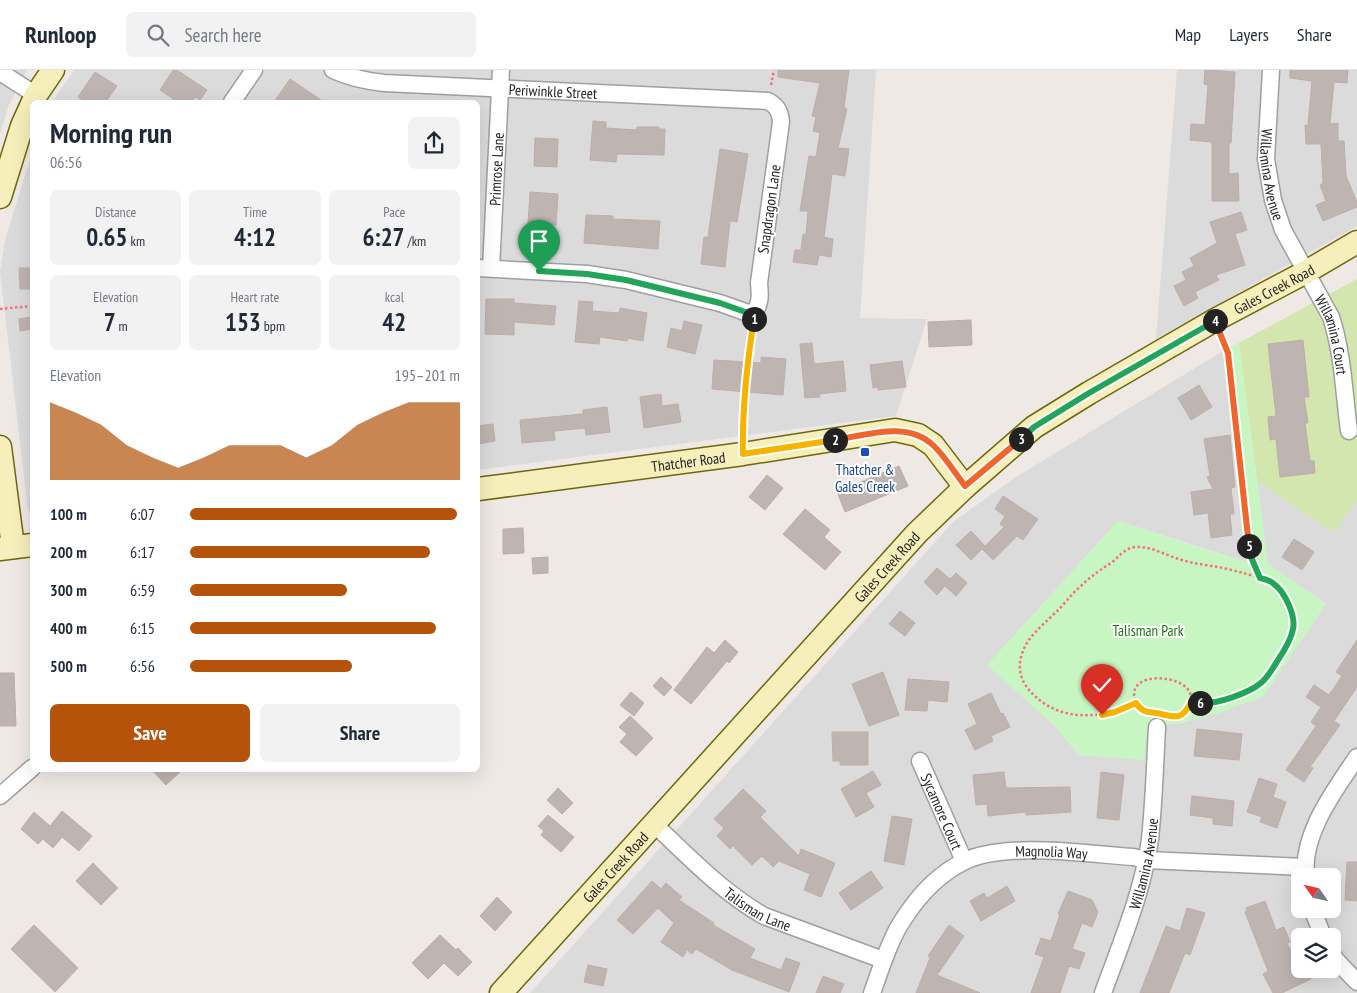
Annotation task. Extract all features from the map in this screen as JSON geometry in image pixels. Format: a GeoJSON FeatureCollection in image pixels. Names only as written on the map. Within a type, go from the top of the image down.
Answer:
{"type":"FeatureCollection","features":[{"type":"Feature","properties":{"kind":"main road"},"geometry":{"type":"LineString","coordinates":[[34,100],[53,70]]}},
{"type":"Feature","properties":{"kind":"main road"},"geometry":{"type":"LineString","coordinates":[[0,197],[22,126],[30,108]]}},
{"type":"Feature","properties":{"kind":"main road","name":"Gales Creek Road"},"geometry":{"type":"LineString","coordinates":[[500,993],[917,533],[965,486],[1034,427],[1215,320],[1306,272],[1357,242]]}},
{"type":"Feature","properties":{"kind":"main road","name":"Thatcher Road"},"geometry":{"type":"LineString","coordinates":[[480,489],[743,454],[894,430],[918,435],[933,445],[965,486]]}},
{"type":"Feature","properties":{"kind":"main road"},"geometry":{"type":"LineString","coordinates":[[0,446],[15,547]]}},
{"type":"Feature","properties":{"kind":"street"},"geometry":{"type":"LineString","coordinates":[[233,100],[254,70]]}},
{"type":"Feature","properties":{"kind":"street","name":"Periwinkle Street"},"geometry":{"type":"LineString","coordinates":[[333,70],[348,77],[366,81],[768,101],[776,105]]}},
{"type":"Feature","properties":{"kind":"street","name":"Primrose Lane"},"geometry":{"type":"LineString","coordinates":[[484,268],[501,70]]}},
{"type":"Feature","properties":{"kind":"street","name":"Willamina Avenue"},"geometry":{"type":"LineString","coordinates":[[1271,70],[1266,136],[1268,178],[1278,218],[1306,272]]}},
{"type":"Feature","properties":{"kind":"street"},"geometry":{"type":"LineString","coordinates":[[0,72],[36,95]]}},
{"type":"Feature","properties":{"kind":"street","name":"Snapdragon Lane"},"geometry":{"type":"LineString","coordinates":[[755,312],[761,295],[759,283],[781,122],[780,113],[776,105]]}},
{"type":"Feature","properties":{"kind":"street"},"geometry":{"type":"LineString","coordinates":[[484,268],[587,274],[626,280],[720,303],[748,313],[755,312]]}},
{"type":"Feature","properties":{"kind":"street","name":"Willamina Court"},"geometry":{"type":"LineString","coordinates":[[1306,272],[1331,317],[1336,333],[1349,431]]}},
{"type":"Feature","properties":{"kind":"street","name":"Willamina Avenue"},"geometry":{"type":"LineString","coordinates":[[1103,993],[1138,891],[1146,860],[1150,839],[1160,719]]}},
{"type":"Feature","properties":{"kind":"street"},"geometry":{"type":"LineString","coordinates":[[1306,868],[1313,831],[1327,801],[1357,757]]}},
{"type":"Feature","properties":{"kind":"street","name":"Sycamore Court"},"geometry":{"type":"LineString","coordinates":[[920,761],[964,861]]}},
{"type":"Feature","properties":{"kind":"street"},"geometry":{"type":"LineString","coordinates":[[0,796],[30,770]]}},
{"type":"Feature","properties":{"kind":"street","name":"Talisman Lane"},"geometry":{"type":"LineString","coordinates":[[654,824],[719,886],[746,906],[764,916],[883,960]]}},
{"type":"Feature","properties":{"kind":"street","name":"Magnolia Way"},"geometry":{"type":"LineString","coordinates":[[872,993],[894,934],[907,913],[926,889],[943,874],[964,861],[986,855],[1031,850],[1291,871]]}},
{"type":"Feature","properties":{"kind":"street"},"geometry":{"type":"LineString","coordinates":[[1341,965],[1357,982]]}},
{"type":"Feature","properties":{"kind":"path"},"geometry":{"type":"LineString","coordinates":[[0,309],[30,306]]}},
{"type":"Feature","properties":{"kind":"path"},"geometry":{"type":"LineString","coordinates":[[743,454],[750,347],[755,312]]}},
{"type":"Feature","properties":{"kind":"path"},"geometry":{"type":"LineString","coordinates":[[1215,320],[1228,353],[1249,550],[1260,578]]}},
{"type":"Feature","properties":{"kind":"path"},"geometry":{"type":"LineString","coordinates":[[1136,703],[1102,715],[1078,715],[1056,711],[1046,706],[1026,687],[1022,679],[1020,667],[1021,654],[1037,630],[1080,586],[1122,552],[1133,547],[1144,547],[1180,560],[1222,568],[1274,583],[1280,590],[1292,614],[1293,630],[1281,655],[1263,681],[1254,688],[1210,704],[1191,702]]}},
{"type":"Feature","properties":{"kind":"path"},"geometry":{"type":"LineString","coordinates":[[1157,678],[1183,685],[1192,697],[1184,713],[1160,719],[1147,713],[1136,703],[1134,697],[1138,686],[1146,680],[1157,678]]}},
{"type":"Feature","properties":{"kind":"shaded area"},"geometry":{"type":"Polygon","coordinates":[[[0,70],[27,70],[9,105],[0,134],[0,70]]]}},
{"type":"Feature","properties":{"kind":"shaded area"},"geometry":{"type":"Polygon","coordinates":[[[74,70],[876,70],[860,318],[927,319],[896,416],[480,470],[480,100],[53,100],[74,70]]]}},
{"type":"Feature","properties":{"kind":"shaded area"},"geometry":{"type":"Polygon","coordinates":[[[1177,70],[1357,70],[1357,226],[1156,339],[1177,70]]]}},
{"type":"Feature","properties":{"kind":"shaded area"},"geometry":{"type":"Polygon","coordinates":[[[30,159],[30,513],[28,511],[0,272],[5,240],[30,159]]]}},
{"type":"Feature","properties":{"kind":"shaded area"},"geometry":{"type":"Polygon","coordinates":[[[1223,351],[1250,563],[1118,521],[988,665],[1054,725],[1079,755],[1150,726],[1181,723],[1221,712],[1326,604],[1268,564],[1257,481],[1334,533],[1357,499],[1357,993],[530,993],[953,522],[1016,477],[1223,351]]]}},
{"type":"Feature","properties":{"kind":"green space"},"geometry":{"type":"Polygon","coordinates":[[[1357,279],[1357,499],[1334,533],[1257,481],[1239,343],[1357,279]]]}},
{"type":"Feature","properties":{"kind":"green space","name":"Talisman Park"},"geometry":{"type":"Polygon","coordinates":[[[1239,343],[1268,564],[1326,604],[1263,697],[1221,712],[1181,723],[1147,728],[1144,760],[1079,755],[1054,725],[987,665],[1118,521],[1249,563],[1223,351],[1239,343]]]}},
{"type":"Feature","properties":{"kind":"building"},"geometry":{"type":"Polygon","coordinates":[[[173,70],[177,70],[207,90],[200,100],[195,97],[193,100],[175,100],[160,90],[173,70]]]}},
{"type":"Feature","properties":{"kind":"building"},"geometry":{"type":"Polygon","coordinates":[[[778,70],[849,70],[844,108],[847,109],[838,148],[849,149],[845,176],[832,174],[824,237],[833,239],[831,257],[819,255],[817,265],[793,262],[795,250],[801,250],[803,234],[806,235],[808,211],[800,211],[809,156],[816,157],[820,133],[813,131],[816,117],[812,116],[820,83],[778,77],[778,70]]]}},
{"type":"Feature","properties":{"kind":"building"},"geometry":{"type":"Polygon","coordinates":[[[1205,70],[1235,72],[1231,143],[1229,143],[1229,174],[1238,173],[1239,201],[1212,201],[1212,142],[1190,140],[1191,124],[1205,125],[1208,85],[1204,84],[1205,70]]]}},
{"type":"Feature","properties":{"kind":"building"},"geometry":{"type":"Polygon","coordinates":[[[1290,70],[1348,70],[1347,83],[1334,82],[1330,124],[1338,123],[1338,141],[1344,141],[1346,176],[1357,202],[1357,207],[1323,221],[1316,205],[1326,201],[1320,185],[1323,183],[1321,144],[1306,144],[1305,125],[1308,125],[1312,81],[1290,78],[1290,70]]]}},
{"type":"Feature","properties":{"kind":"building"},"geometry":{"type":"Polygon","coordinates":[[[95,72],[117,86],[107,100],[83,100],[78,97],[95,72]]]}},
{"type":"Feature","properties":{"kind":"building"},"geometry":{"type":"Polygon","coordinates":[[[290,79],[321,100],[275,100],[290,79]]]}},
{"type":"Feature","properties":{"kind":"building"},"geometry":{"type":"Polygon","coordinates":[[[593,121],[606,122],[606,128],[637,130],[637,127],[659,127],[659,129],[665,129],[664,155],[617,154],[616,162],[590,160],[593,121]]]}},
{"type":"Feature","properties":{"kind":"building"},"geometry":{"type":"Polygon","coordinates":[[[535,138],[558,139],[557,167],[534,166],[535,138]]]}},
{"type":"Feature","properties":{"kind":"building"},"geometry":{"type":"Polygon","coordinates":[[[720,149],[748,154],[737,222],[730,221],[725,267],[701,264],[704,237],[708,237],[720,149]]]}},
{"type":"Feature","properties":{"kind":"building"},"geometry":{"type":"Polygon","coordinates":[[[530,192],[558,194],[556,225],[528,224],[530,192]]]}},
{"type":"Feature","properties":{"kind":"building"},"geometry":{"type":"Polygon","coordinates":[[[1241,212],[1247,230],[1235,234],[1245,265],[1216,275],[1219,280],[1195,292],[1198,298],[1184,306],[1174,286],[1186,280],[1182,272],[1194,266],[1190,258],[1217,243],[1210,222],[1241,212]]]}},
{"type":"Feature","properties":{"kind":"building"},"geometry":{"type":"Polygon","coordinates":[[[586,215],[613,216],[613,219],[660,221],[658,249],[584,243],[586,215]]]}},
{"type":"Feature","properties":{"kind":"building"},"geometry":{"type":"Polygon","coordinates":[[[19,268],[30,268],[30,289],[20,289],[19,268]]]}},
{"type":"Feature","properties":{"kind":"building"},"geometry":{"type":"Polygon","coordinates":[[[486,299],[514,299],[514,303],[556,306],[554,325],[514,322],[514,335],[485,334],[486,299]]]}},
{"type":"Feature","properties":{"kind":"building"},"geometry":{"type":"Polygon","coordinates":[[[579,301],[593,302],[592,311],[619,313],[620,308],[647,313],[643,341],[628,338],[627,341],[600,337],[599,344],[575,342],[579,301]]]}},
{"type":"Feature","properties":{"kind":"building"},"geometry":{"type":"Polygon","coordinates":[[[30,317],[30,329],[20,331],[19,319],[30,317]]]}},
{"type":"Feature","properties":{"kind":"building"},"geometry":{"type":"Polygon","coordinates":[[[971,320],[972,345],[929,347],[928,322],[971,320]]]}},
{"type":"Feature","properties":{"kind":"building"},"geometry":{"type":"Polygon","coordinates":[[[684,321],[702,325],[695,354],[667,347],[671,328],[682,331],[684,321]]]}},
{"type":"Feature","properties":{"kind":"building"},"geometry":{"type":"Polygon","coordinates":[[[1303,340],[1309,397],[1304,397],[1308,423],[1305,423],[1310,461],[1314,461],[1315,473],[1280,477],[1276,439],[1270,440],[1268,417],[1276,416],[1268,344],[1303,340]]]}},
{"type":"Feature","properties":{"kind":"building"},"geometry":{"type":"Polygon","coordinates":[[[812,343],[814,364],[843,361],[846,391],[819,394],[820,397],[805,398],[800,344],[812,343]]]}},
{"type":"Feature","properties":{"kind":"building"},"geometry":{"type":"Polygon","coordinates":[[[761,357],[786,359],[783,395],[712,389],[714,360],[761,363],[761,357]]]}},
{"type":"Feature","properties":{"kind":"building"},"geometry":{"type":"Polygon","coordinates":[[[902,361],[906,387],[878,390],[878,387],[873,388],[870,365],[902,361]]]}},
{"type":"Feature","properties":{"kind":"building"},"geometry":{"type":"Polygon","coordinates":[[[1199,385],[1212,407],[1191,420],[1178,398],[1199,385]]]}},
{"type":"Feature","properties":{"kind":"building"},"geometry":{"type":"Polygon","coordinates":[[[661,394],[662,406],[678,404],[681,422],[644,428],[640,397],[661,394]]]}},
{"type":"Feature","properties":{"kind":"building"},"geometry":{"type":"Polygon","coordinates":[[[607,407],[610,432],[586,435],[585,428],[554,431],[555,440],[522,443],[520,420],[583,414],[583,410],[607,407]]]}},
{"type":"Feature","properties":{"kind":"building"},"geometry":{"type":"Polygon","coordinates":[[[493,424],[495,441],[480,444],[480,426],[493,424]]]}},
{"type":"Feature","properties":{"kind":"building"},"geometry":{"type":"Polygon","coordinates":[[[1230,435],[1235,487],[1231,488],[1234,514],[1230,514],[1232,535],[1211,538],[1208,513],[1194,515],[1191,492],[1213,489],[1207,477],[1210,476],[1204,439],[1230,435]]]}},
{"type":"Feature","properties":{"kind":"building"},"geometry":{"type":"Polygon","coordinates":[[[899,466],[908,486],[845,512],[837,492],[899,466]]]}},
{"type":"Feature","properties":{"kind":"building"},"geometry":{"type":"Polygon","coordinates":[[[767,475],[783,488],[765,510],[749,497],[767,475]]]}},
{"type":"Feature","properties":{"kind":"building"},"geometry":{"type":"Polygon","coordinates":[[[1003,496],[1038,519],[1023,540],[1017,536],[993,560],[982,549],[971,560],[956,545],[971,531],[985,546],[1004,527],[1000,524],[1005,516],[995,509],[1003,496]]]}},
{"type":"Feature","properties":{"kind":"building"},"geometry":{"type":"Polygon","coordinates":[[[805,509],[830,530],[824,537],[841,552],[825,570],[783,534],[805,509]]]}},
{"type":"Feature","properties":{"kind":"building"},"geometry":{"type":"Polygon","coordinates":[[[523,528],[524,553],[503,554],[503,529],[523,528]]]}},
{"type":"Feature","properties":{"kind":"building"},"geometry":{"type":"Polygon","coordinates":[[[1294,539],[1314,552],[1302,570],[1282,557],[1294,539]]]}},
{"type":"Feature","properties":{"kind":"building"},"geometry":{"type":"Polygon","coordinates":[[[548,557],[548,573],[533,574],[532,558],[548,557]]]}},
{"type":"Feature","properties":{"kind":"building"},"geometry":{"type":"Polygon","coordinates":[[[937,568],[950,579],[956,573],[967,583],[956,596],[945,586],[937,595],[924,582],[937,568]]]}},
{"type":"Feature","properties":{"kind":"building"},"geometry":{"type":"Polygon","coordinates":[[[900,611],[915,623],[905,636],[889,624],[900,611]]]}},
{"type":"Feature","properties":{"kind":"building"},"geometry":{"type":"Polygon","coordinates":[[[725,640],[738,652],[729,663],[727,661],[691,704],[674,690],[707,647],[714,653],[725,640]]]}},
{"type":"Feature","properties":{"kind":"building"},"geometry":{"type":"Polygon","coordinates":[[[1357,640],[1357,687],[1334,721],[1340,725],[1310,767],[1313,768],[1304,782],[1286,770],[1316,726],[1311,722],[1321,707],[1306,697],[1314,685],[1329,695],[1342,676],[1336,672],[1357,640]]]}},
{"type":"Feature","properties":{"kind":"building"},"geometry":{"type":"Polygon","coordinates":[[[883,672],[899,715],[869,726],[852,684],[883,672]]]}},
{"type":"Feature","properties":{"kind":"building"},"geometry":{"type":"Polygon","coordinates":[[[0,673],[14,673],[16,726],[0,726],[0,673]]]}},
{"type":"Feature","properties":{"kind":"building"},"geometry":{"type":"Polygon","coordinates":[[[661,677],[672,687],[664,696],[653,686],[661,677]]]}},
{"type":"Feature","properties":{"kind":"building"},"geometry":{"type":"Polygon","coordinates":[[[908,679],[949,682],[947,702],[928,700],[927,711],[905,710],[908,679]]]}},
{"type":"Feature","properties":{"kind":"building"},"geometry":{"type":"Polygon","coordinates":[[[631,692],[644,703],[634,716],[620,705],[631,692]]]}},
{"type":"Feature","properties":{"kind":"building"},"geometry":{"type":"Polygon","coordinates":[[[991,693],[1001,714],[1003,713],[1010,727],[991,736],[993,741],[975,750],[965,730],[977,724],[968,704],[991,693]]]}},
{"type":"Feature","properties":{"kind":"building"},"geometry":{"type":"Polygon","coordinates":[[[630,716],[653,738],[636,756],[620,742],[627,734],[619,727],[630,716]]]}},
{"type":"Feature","properties":{"kind":"building"},"geometry":{"type":"Polygon","coordinates":[[[1197,729],[1242,734],[1239,760],[1194,756],[1197,729]]]}},
{"type":"Feature","properties":{"kind":"building"},"geometry":{"type":"Polygon","coordinates":[[[832,732],[868,732],[868,765],[840,765],[840,761],[833,761],[832,732]]]}},
{"type":"Feature","properties":{"kind":"building"},"geometry":{"type":"Polygon","coordinates":[[[873,771],[881,785],[866,793],[874,807],[856,817],[841,789],[873,771]]]}},
{"type":"Feature","properties":{"kind":"building"},"geometry":{"type":"Polygon","coordinates":[[[154,772],[180,772],[166,785],[154,772]]]}},
{"type":"Feature","properties":{"kind":"building"},"geometry":{"type":"Polygon","coordinates":[[[1004,772],[1006,788],[1070,787],[1071,812],[1026,815],[1026,812],[988,816],[987,804],[976,805],[973,775],[1004,772]]]}},
{"type":"Feature","properties":{"kind":"building"},"geometry":{"type":"Polygon","coordinates":[[[1101,772],[1124,775],[1119,820],[1097,818],[1101,772]]]}},
{"type":"Feature","properties":{"kind":"building"},"geometry":{"type":"Polygon","coordinates":[[[1259,778],[1277,784],[1273,797],[1286,802],[1277,828],[1260,822],[1262,817],[1247,812],[1259,778]]]}},
{"type":"Feature","properties":{"kind":"building"},"geometry":{"type":"Polygon","coordinates":[[[558,788],[573,803],[562,814],[547,800],[558,788]]]}},
{"type":"Feature","properties":{"kind":"building"},"geometry":{"type":"Polygon","coordinates":[[[743,789],[766,811],[760,817],[799,856],[801,849],[835,863],[821,897],[804,890],[810,874],[779,861],[773,867],[762,856],[752,865],[733,846],[730,849],[717,836],[724,828],[714,819],[743,789]]]}},
{"type":"Feature","properties":{"kind":"building"},"geometry":{"type":"Polygon","coordinates":[[[1192,796],[1234,801],[1232,826],[1213,824],[1213,818],[1190,815],[1192,796]]]}},
{"type":"Feature","properties":{"kind":"building"},"geometry":{"type":"Polygon","coordinates":[[[62,811],[92,836],[79,851],[62,837],[53,848],[43,839],[38,844],[21,829],[34,812],[50,826],[62,811]]]}},
{"type":"Feature","properties":{"kind":"building"},"geometry":{"type":"Polygon","coordinates":[[[548,815],[574,837],[561,852],[541,835],[544,831],[538,826],[548,815]]]}},
{"type":"Feature","properties":{"kind":"building"},"geometry":{"type":"Polygon","coordinates":[[[892,816],[912,819],[904,865],[884,861],[892,816]]]}},
{"type":"Feature","properties":{"kind":"building"},"geometry":{"type":"Polygon","coordinates":[[[1347,862],[1357,862],[1357,901],[1345,900],[1347,862]]]}},
{"type":"Feature","properties":{"kind":"building"},"geometry":{"type":"Polygon","coordinates":[[[93,863],[118,888],[101,905],[76,881],[93,863]]]}},
{"type":"Feature","properties":{"kind":"building"},"geometry":{"type":"Polygon","coordinates":[[[871,871],[883,888],[851,910],[839,893],[871,871]]]}},
{"type":"Feature","properties":{"kind":"building"},"geometry":{"type":"Polygon","coordinates":[[[652,881],[661,889],[666,883],[682,897],[679,900],[714,923],[713,925],[755,949],[750,958],[781,970],[786,958],[800,963],[789,992],[732,970],[696,949],[692,954],[687,950],[683,957],[661,942],[674,923],[658,908],[633,934],[617,920],[652,881]]]}},
{"type":"Feature","properties":{"kind":"building"},"geometry":{"type":"Polygon","coordinates":[[[1007,886],[1015,901],[981,921],[970,901],[984,893],[987,898],[1007,886]]]}},
{"type":"Feature","properties":{"kind":"building"},"geometry":{"type":"Polygon","coordinates":[[[1068,891],[1092,900],[1098,912],[1092,927],[1082,923],[1072,949],[1085,953],[1079,969],[1069,966],[1060,993],[1031,993],[1044,957],[1035,954],[1041,938],[1051,941],[1060,914],[1058,914],[1068,891]]]}},
{"type":"Feature","properties":{"kind":"building"},"geometry":{"type":"Polygon","coordinates":[[[497,897],[512,912],[495,931],[480,916],[497,897]]]}},
{"type":"Feature","properties":{"kind":"building"},"geometry":{"type":"Polygon","coordinates":[[[1265,901],[1276,930],[1284,927],[1290,942],[1287,943],[1291,951],[1291,978],[1311,979],[1282,993],[1273,993],[1263,974],[1268,971],[1245,912],[1247,911],[1246,908],[1265,901]]]}},
{"type":"Feature","properties":{"kind":"building"},"geometry":{"type":"Polygon","coordinates":[[[1187,908],[1205,913],[1190,955],[1185,953],[1169,993],[1140,993],[1166,926],[1180,931],[1187,908]]]}},
{"type":"Feature","properties":{"kind":"building"},"geometry":{"type":"Polygon","coordinates":[[[34,925],[78,968],[55,992],[11,949],[34,925]]]}},
{"type":"Feature","properties":{"kind":"building"},"geometry":{"type":"Polygon","coordinates":[[[949,925],[964,936],[937,975],[980,993],[916,993],[930,958],[928,956],[949,925]]]}},
{"type":"Feature","properties":{"kind":"building"},"geometry":{"type":"Polygon","coordinates":[[[440,935],[456,950],[458,948],[472,962],[458,976],[444,963],[428,979],[412,963],[440,935]]]}},
{"type":"Feature","properties":{"kind":"building"},"geometry":{"type":"Polygon","coordinates":[[[588,965],[607,969],[603,986],[584,982],[588,965]]]}},
{"type":"Feature","properties":{"kind":"building"},"geometry":{"type":"Polygon","coordinates":[[[823,976],[844,984],[840,993],[816,993],[823,976]]]}},
{"type":"Feature","properties":{"kind":"place","name":"Thatcher & Gales Creek"},"geometry":{"type":"Point","coordinates":[865,452]}},
{"type":"Feature","properties":{"kind":"route"},"geometry":{"type":"LineString","coordinates":[[539,271],[587,274],[626,280],[720,303],[748,313],[755,312],[750,347],[743,454],[894,430],[918,435],[933,445],[965,486],[1034,427],[1215,320],[1228,353],[1249,550],[1260,578],[1274,583],[1286,600],[1292,614],[1293,630],[1274,667],[1263,681],[1254,688],[1210,704],[1191,702],[1184,713],[1178,716],[1172,717],[1159,713],[1147,713],[1136,703],[1102,715]]}}]}
